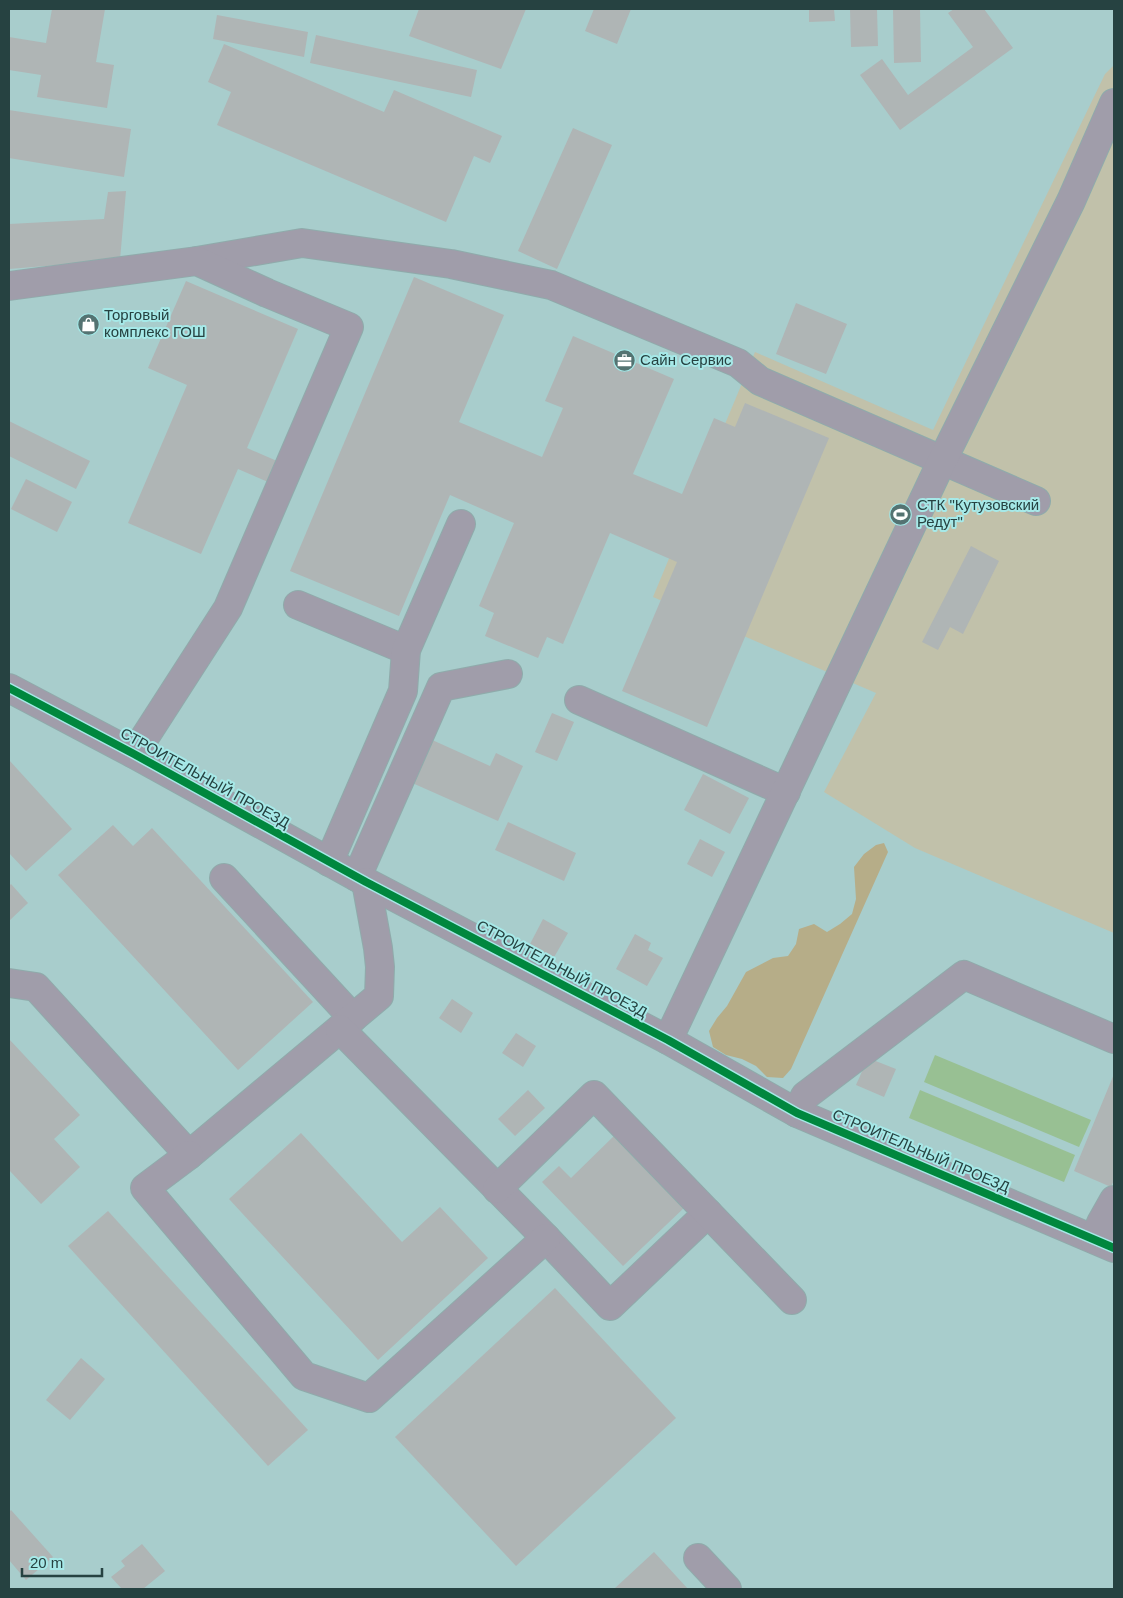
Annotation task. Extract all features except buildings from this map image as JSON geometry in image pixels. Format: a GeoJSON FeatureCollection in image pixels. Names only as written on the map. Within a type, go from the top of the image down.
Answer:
{"type":"FeatureCollection","features":[{"type":"Feature","properties":{"kind":"street"},"geometry":{"type":"LineString","coordinates":[[668,1040],[942,461],[1071,201],[1114,103]]}},
{"type":"Feature","properties":{"kind":"street"},"geometry":{"type":"LineString","coordinates":[[9,286],[197,261],[302,242],[451,264],[551,285],[738,363],[760,381],[1036,501]]}},
{"type":"Feature","properties":{"kind":"street"},"geometry":{"type":"LineString","coordinates":[[134,754],[228,608],[349,327],[197,261]]}},
{"type":"Feature","properties":{"kind":"street"},"geometry":{"type":"LineString","coordinates":[[329,862],[403,691],[406,650],[461,524]]}},
{"type":"Feature","properties":{"kind":"street"},"geometry":{"type":"LineString","coordinates":[[298,605],[406,650]]}},
{"type":"Feature","properties":{"kind":"street"},"geometry":{"type":"LineString","coordinates":[[508,674],[441,687],[361,880],[378,948],[380,967],[379,996],[189,1154],[145,1188],[304,1376],[369,1398],[546,1238]]}},
{"type":"Feature","properties":{"kind":"street","name":"СТРОИТЕЛЬНЫЙ ПРОЕЗД"},"geometry":{"type":"LineString","coordinates":[[9,688],[134,754],[361,880],[668,1040],[797,1113],[1104,1243]]}},
{"type":"Feature","properties":{"kind":"street"},"geometry":{"type":"LineString","coordinates":[[579,700],[786,792]]}},
{"type":"Feature","properties":{"kind":"street"},"geometry":{"type":"LineString","coordinates":[[224,878],[347,1023],[497,1189],[610,1306],[708,1213]]}},
{"type":"Feature","properties":{"kind":"street"},"geometry":{"type":"LineString","coordinates":[[797,1113],[804,1096],[964,975],[1114,1039]]}},
{"type":"Feature","properties":{"kind":"street"},"geometry":{"type":"LineString","coordinates":[[9,983],[36,987],[189,1154]]}},
{"type":"Feature","properties":{"kind":"street"},"geometry":{"type":"LineString","coordinates":[[497,1189],[594,1095],[792,1300]]}},
{"type":"Feature","properties":{"kind":"street"},"geometry":{"type":"LineString","coordinates":[[1104,1243],[1101,1223],[1114,1200]]}},
{"type":"Feature","properties":{"kind":"street"},"geometry":{"type":"LineString","coordinates":[[698,1558],[727,1589]]}},
{"type":"Feature","properties":{"kind":"shaded area","name":"СТК \"Кутузовский Редут\""},"geometry":{"type":"Polygon","coordinates":[[[1114,65],[1114,933],[915,848],[824,792],[876,693],[653,597],[755,352],[933,430],[1105,74],[1114,65]]]}},
{"type":"Feature","properties":{"kind":"shaded area"},"geometry":{"type":"Polygon","coordinates":[[[884,843],[888,852],[791,1069],[783,1078],[767,1077],[756,1066],[742,1059],[726,1055],[713,1047],[709,1031],[727,1006],[746,972],[773,958],[788,956],[796,944],[799,929],[814,924],[827,932],[852,914],[856,899],[854,867],[864,854],[876,845],[884,843]]]}},
{"type":"Feature","properties":{"kind":"shaded area"},"geometry":{"type":"Polygon","coordinates":[[[935,1055],[1091,1120],[1079,1147],[924,1082],[935,1055]]]}},
{"type":"Feature","properties":{"kind":"shaded area"},"geometry":{"type":"Polygon","coordinates":[[[920,1090],[1075,1155],[1064,1182],[909,1118],[920,1090]]]}},
{"type":"Feature","properties":{"kind":"cycle path"},"geometry":{"type":"LineString","coordinates":[[9,688],[134,754],[366,882],[668,1040],[797,1113],[1114,1248]]}},
{"type":"Feature","properties":{"kind":"place","name":"Торговый комплекс ГОШ"},"geometry":{"type":"Point","coordinates":[88,324]}},
{"type":"Feature","properties":{"kind":"place","name":"Сайн Сервис"},"geometry":{"type":"Point","coordinates":[624,360]}},
{"type":"Feature","properties":{"kind":"place","name":"СТК \"Кутузовский Редут\""},"geometry":{"type":"Point","coordinates":[901,514]}}]}
